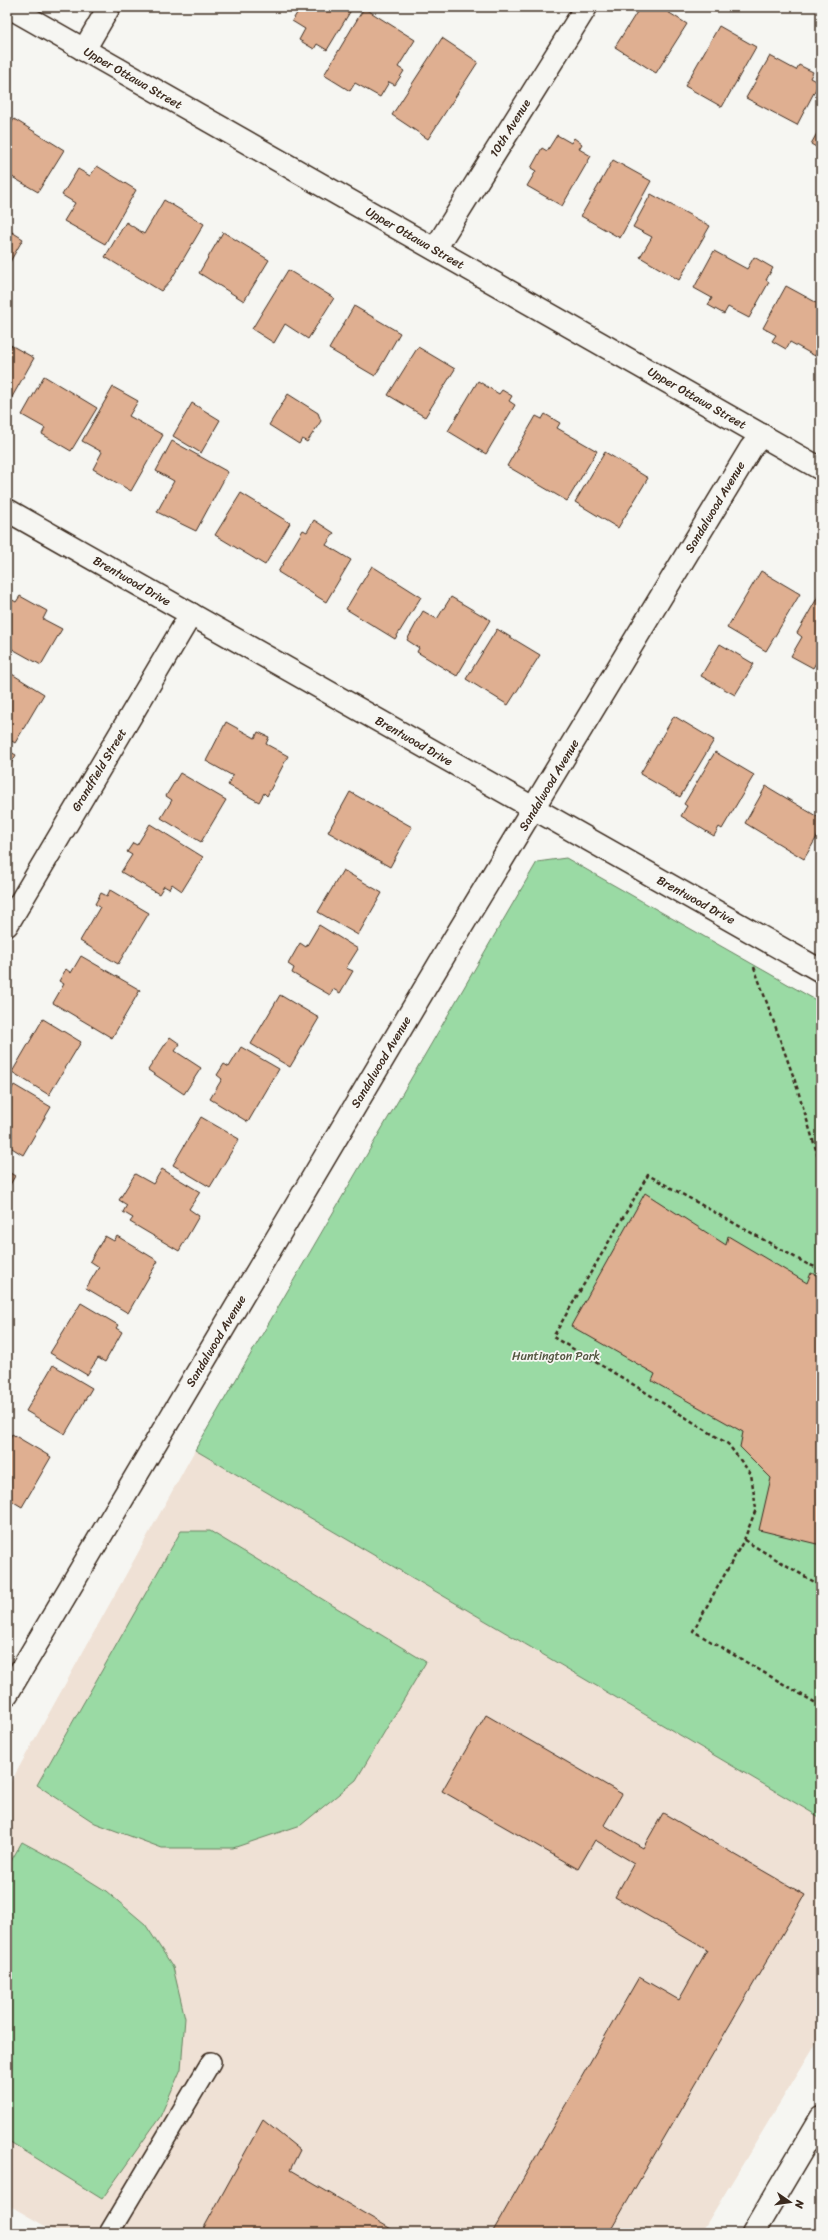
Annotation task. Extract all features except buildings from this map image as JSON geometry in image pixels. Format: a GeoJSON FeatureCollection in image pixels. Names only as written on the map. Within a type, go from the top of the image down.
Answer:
{"type":"FeatureCollection","features":[{"type":"Feature","properties":{"kind":"street","name":"Upper Ottawa Street"},"geometry":{"type":"LineString","coordinates":[[9,7],[821,469]]}},
{"type":"Feature","properties":{"kind":"street"},"geometry":{"type":"LineString","coordinates":[[84,50],[109,7]]}},
{"type":"Feature","properties":{"kind":"street","name":"10th Avenue"},"geometry":{"type":"LineString","coordinates":[[435,249],[586,7]]}},
{"type":"Feature","properties":{"kind":"street","name":"Sandalwood Avenue"},"geometry":{"type":"LineString","coordinates":[[7,1694],[447,951],[751,448],[762,435]]}},
{"type":"Feature","properties":{"kind":"street","name":"Brentwood Drive"},"geometry":{"type":"LineString","coordinates":[[7,510],[821,971]]}},
{"type":"Feature","properties":{"kind":"street","name":"Grandfield Street"},"geometry":{"type":"LineString","coordinates":[[7,925],[191,614]]}},
{"type":"Feature","properties":{"kind":"street"},"geometry":{"type":"LineString","coordinates":[[753,2233],[821,2118]]}},
{"type":"Feature","properties":{"kind":"lane"},"geometry":{"type":"LineString","coordinates":[[109,2233],[211,2062]]}},
{"type":"Feature","properties":{"kind":"path"},"geometry":{"type":"LineString","coordinates":[[739,924],[795,1081],[821,1166]]}},
{"type":"Feature","properties":{"kind":"path"},"geometry":{"type":"LineString","coordinates":[[821,1269],[807,1264],[648,1175],[553,1337],[626,1380],[728,1444],[751,1474],[756,1509],[744,1540],[693,1631],[821,1706]]}},
{"type":"Feature","properties":{"kind":"path"},"geometry":{"type":"LineString","coordinates":[[744,1540],[821,1586]]}},
{"type":"Feature","properties":{"kind":"shaded area"},"geometry":{"type":"Polygon","coordinates":[[[195,1450],[821,1818],[821,2035],[701,2233],[57,2233],[7,2204],[7,1789],[195,1450]]]}},
{"type":"Feature","properties":{"kind":"green space","name":"Huntington Park"},"geometry":{"type":"Polygon","coordinates":[[[566,858],[821,1003],[821,1818],[195,1450],[537,862],[566,858]]]}},
{"type":"Feature","properties":{"kind":"green space"},"geometry":{"type":"Polygon","coordinates":[[[181,1531],[210,1531],[426,1662],[356,1780],[301,1825],[233,1848],[162,1848],[95,1823],[37,1785],[181,1531]]]}},
{"type":"Feature","properties":{"kind":"green space"},"geometry":{"type":"Polygon","coordinates":[[[22,1842],[63,1864],[106,1891],[145,1924],[173,1967],[185,2018],[181,2069],[160,2117],[102,2199],[7,2140],[7,1868],[22,1842]]]}}]}
